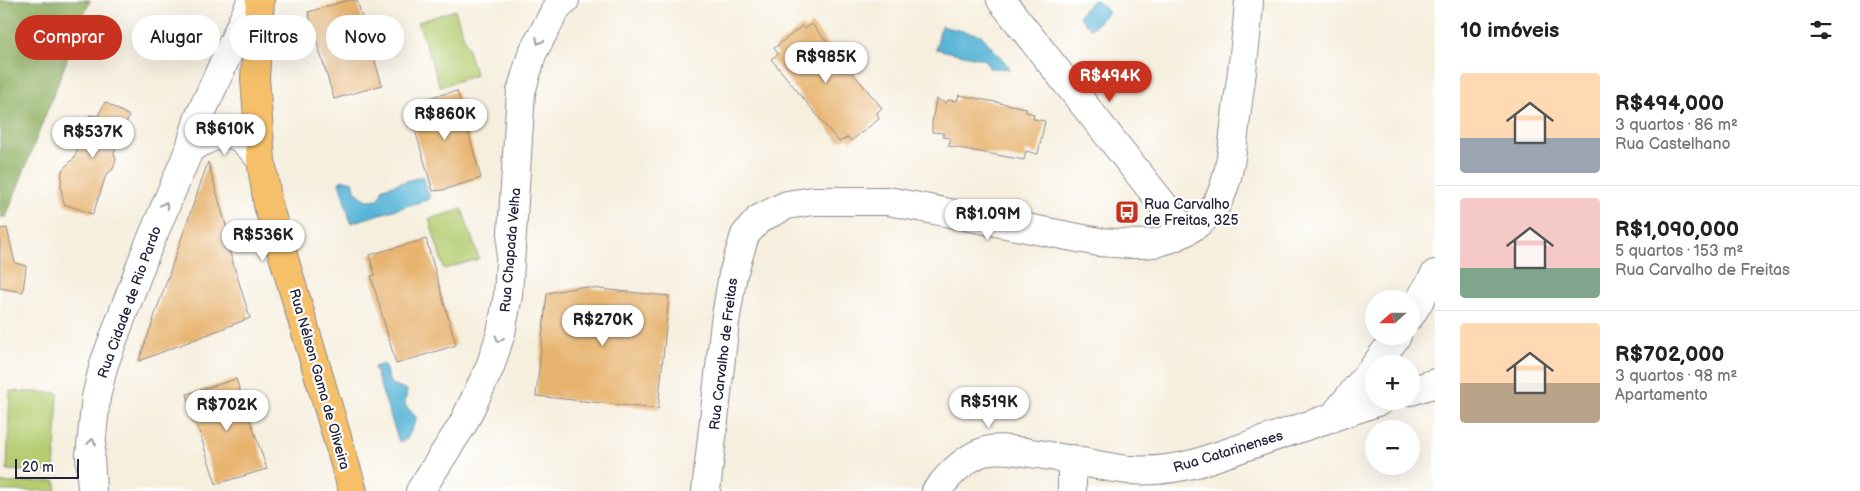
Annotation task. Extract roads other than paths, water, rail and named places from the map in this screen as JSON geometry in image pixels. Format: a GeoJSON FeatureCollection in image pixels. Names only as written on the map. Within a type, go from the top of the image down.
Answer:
{"type":"FeatureCollection","features":[{"type":"Feature","properties":{"kind":"main road","name":"Rua Nélson Gama de Oliveira"},"geometry":{"type":"LineString","coordinates":[[260,0],[255,78],[261,160],[268,205],[353,491]]}},
{"type":"Feature","properties":{"kind":"street","name":"Rua Cidade de Rio Pardo"},"geometry":{"type":"LineString","coordinates":[[92,491],[90,456],[96,397],[104,364],[144,254],[190,148],[198,120],[252,0]]}},
{"type":"Feature","properties":{"kind":"street","name":"Rua Chapada Velha"},"geometry":{"type":"LineString","coordinates":[[420,491],[463,424],[490,367],[501,333],[508,295],[521,92],[532,54],[557,8],[565,0]]}},
{"type":"Feature","properties":{"kind":"street"},"geometry":{"type":"LineString","coordinates":[[1001,0],[1185,232]]}},
{"type":"Feature","properties":{"kind":"street","name":"Rua Carvalho de Freitas"},"geometry":{"type":"LineString","coordinates":[[706,491],[725,322],[733,274],[745,235],[759,219],[787,205],[813,201],[888,201],[1099,242],[1133,244],[1159,242],[1185,232],[1206,217],[1221,196],[1229,166],[1248,32],[1249,0]]}},
{"type":"Feature","properties":{"kind":"street"},"geometry":{"type":"LineString","coordinates":[[190,148],[217,134],[236,135],[250,145],[261,160]]}},
{"type":"Feature","properties":{"kind":"street"},"geometry":{"type":"LineString","coordinates":[[1420,300],[1435,274]]}},
{"type":"Feature","properties":{"kind":"street"},"geometry":{"type":"LineString","coordinates":[[1383,355],[1390,345]]}},
{"type":"Feature","properties":{"kind":"street"},"geometry":{"type":"LineString","coordinates":[[1332,418],[1365,377]]}},
{"type":"Feature","properties":{"kind":"street"},"geometry":{"type":"LineString","coordinates":[[1420,388],[1435,383]]}},
{"type":"Feature","properties":{"kind":"street","name":"Rua Catarinenses"},"geometry":{"type":"LineString","coordinates":[[936,491],[965,461],[987,450],[1012,450],[1115,468],[1174,469],[1365,406]]}},
{"type":"Feature","properties":{"kind":"street"},"geometry":{"type":"LineString","coordinates":[[1072,459],[1072,491]]}},
{"type":"Feature","properties":{"kind":"water"},"geometry":{"type":"Polygon","coordinates":[[[1093,0],[1097,0],[1109,12],[1091,29],[1078,16],[1093,0]]]}},
{"type":"Feature","properties":{"kind":"water"},"geometry":{"type":"Polygon","coordinates":[[[941,26],[981,35],[1011,69],[989,68],[986,60],[936,49],[941,26]]]}},
{"type":"Feature","properties":{"kind":"water"},"geometry":{"type":"Polygon","coordinates":[[[423,176],[430,199],[351,223],[339,182],[344,180],[353,182],[356,192],[366,200],[379,199],[383,188],[423,176]]]}},
{"type":"Feature","properties":{"kind":"water"},"geometry":{"type":"Polygon","coordinates":[[[384,364],[390,383],[407,390],[405,405],[417,418],[407,439],[399,442],[374,367],[384,364]]]}},
{"type":"Feature","properties":{"kind":"place","name":"Rua Carvalho de Freitas, 325"},"geometry":{"type":"Point","coordinates":[1127,212]}}]}
